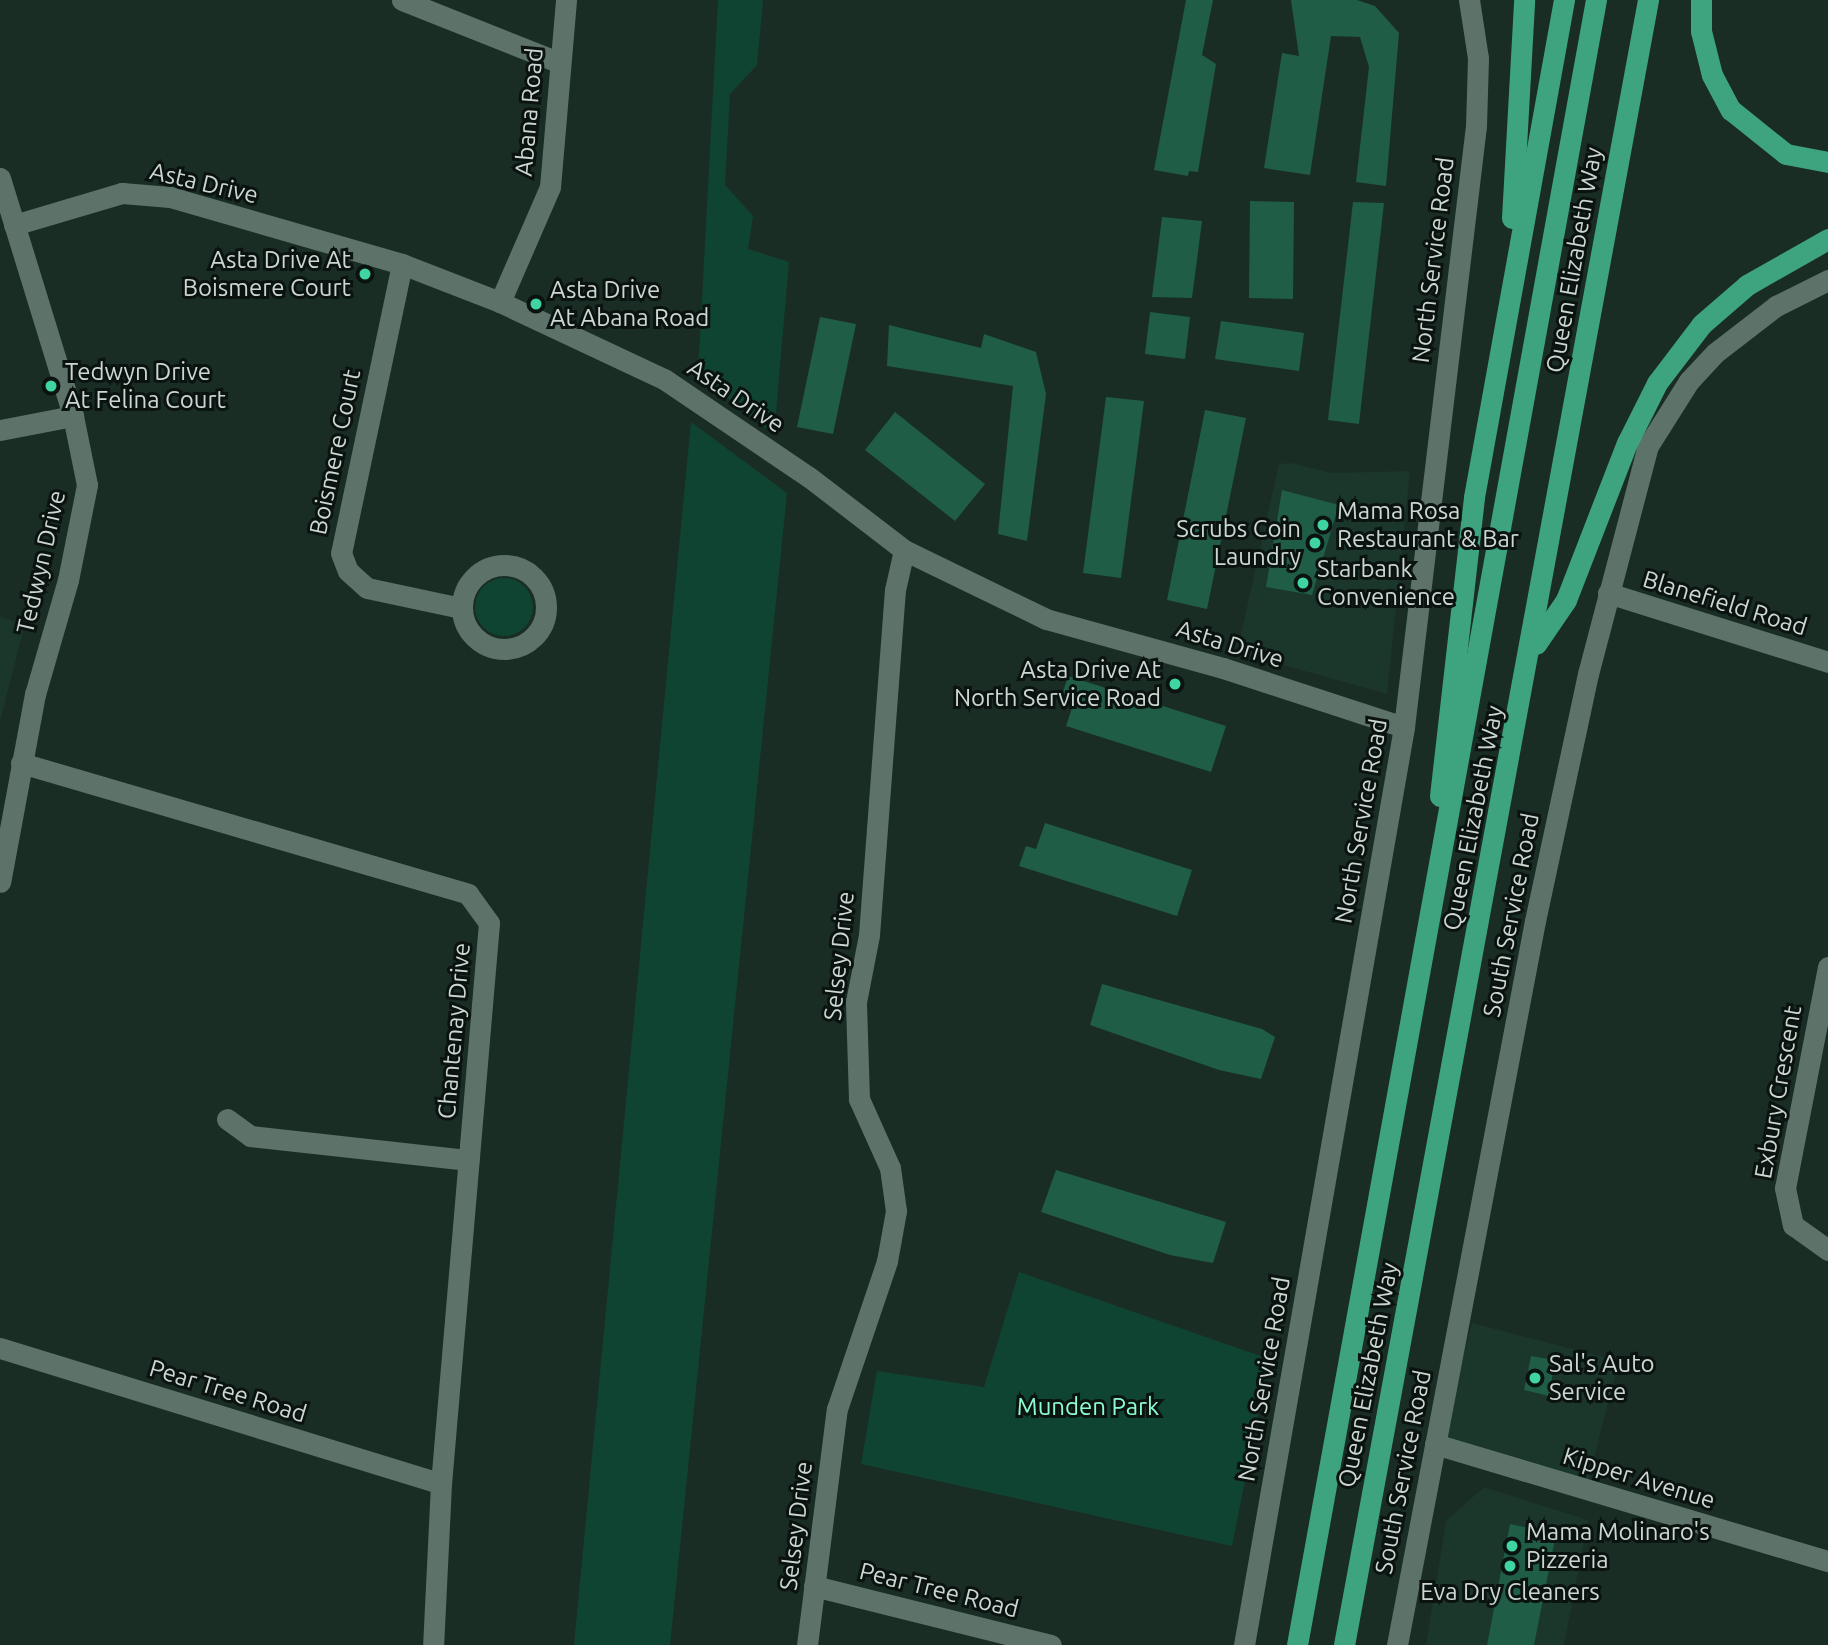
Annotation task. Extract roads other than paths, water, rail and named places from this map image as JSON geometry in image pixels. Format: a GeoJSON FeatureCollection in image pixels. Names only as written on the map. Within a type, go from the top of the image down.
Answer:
{"type":"FeatureCollection","features":[{"type":"Feature","properties":{"kind":"highway"},"geometry":{"type":"LineString","coordinates":[[1507,313],[1524,0]]}},
{"type":"Feature","properties":{"kind":"highway"},"geometry":{"type":"LineString","coordinates":[[1430,914],[1474,497],[1564,0]]}},
{"type":"Feature","properties":{"kind":"highway","name":"Queen Elizabeth Way"},"geometry":{"type":"LineString","coordinates":[[1297,1645],[1596,0]]}},
{"type":"Feature","properties":{"kind":"highway","name":"Queen Elizabeth Way"},"geometry":{"type":"LineString","coordinates":[[1344,1645],[1531,652],[1648,0]]}},
{"type":"Feature","properties":{"kind":"highway"},"geometry":{"type":"LineString","coordinates":[[1701,0],[1712,75],[1731,110],[1786,154],[1828,163]]}},
{"type":"Feature","properties":{"kind":"highway"},"geometry":{"type":"LineString","coordinates":[[1531,652],[1566,600],[1628,443],[1657,383],[1702,324],[1747,285],[1828,239]]}},
{"type":"Feature","properties":{"kind":"street"},"geometry":{"type":"LineString","coordinates":[[402,0],[560,63]]}},
{"type":"Feature","properties":{"kind":"street","name":"Abana Road"},"geometry":{"type":"LineString","coordinates":[[500,302],[550,187],[566,0]]}},
{"type":"Feature","properties":{"kind":"street","name":"North Service Road"},"geometry":{"type":"LineString","coordinates":[[1244,1645],[1404,727],[1476,126],[1478,58],[1469,0]]}},
{"type":"Feature","properties":{"kind":"street","name":"Tedwyn Drive"},"geometry":{"type":"LineString","coordinates":[[0,178],[73,416],[87,485],[21,763],[0,883]]}},
{"type":"Feature","properties":{"kind":"street","name":"Asta Drive"},"geometry":{"type":"LineString","coordinates":[[14,225],[122,193],[170,197],[402,264],[500,302],[664,379],[809,477],[904,551],[1045,619],[1404,727]]}},
{"type":"Feature","properties":{"kind":"street","name":"Boismere Court"},"geometry":{"type":"LineString","coordinates":[[402,264],[341,553],[348,571],[367,588],[461,608]]}},
{"type":"Feature","properties":{"kind":"street","name":"South Service Road"},"geometry":{"type":"LineString","coordinates":[[1397,1645],[1535,921],[1608,593],[1648,446],[1667,413],[1698,372],[1744,328],[1828,280]]}},
{"type":"Feature","properties":{"kind":"street"},"geometry":{"type":"LineString","coordinates":[[0,430],[73,416]]}},
{"type":"Feature","properties":{"kind":"street","name":"Selsey Drive"},"geometry":{"type":"LineString","coordinates":[[807,1645],[837,1409],[887,1261],[896,1211],[890,1168],[859,1099],[856,1002],[869,936],[895,590],[904,551]]}},
{"type":"Feature","properties":{"kind":"street"},"geometry":{"type":"LineString","coordinates":[[503,564],[529,572],[539,582],[547,606],[545,621],[526,644],[498,649],[472,635],[461,608],[469,583],[503,564]]}},
{"type":"Feature","properties":{"kind":"street","name":"Blanefield Road"},"geometry":{"type":"LineString","coordinates":[[1608,593],[1828,662]]}},
{"type":"Feature","properties":{"kind":"street","name":"Chantenay Drive"},"geometry":{"type":"LineString","coordinates":[[21,763],[468,894],[489,923],[441,1484],[433,1645]]}},
{"type":"Feature","properties":{"kind":"street","name":"Exbury Crescent"},"geometry":{"type":"LineString","coordinates":[[1828,967],[1785,1188],[1793,1225],[1828,1250]]}},
{"type":"Feature","properties":{"kind":"street"},"geometry":{"type":"LineString","coordinates":[[227,1119],[250,1136],[470,1160]]}},
{"type":"Feature","properties":{"kind":"street","name":"Pear Tree Road"},"geometry":{"type":"LineString","coordinates":[[0,1348],[441,1484]]}},
{"type":"Feature","properties":{"kind":"street","name":"Kipper Avenue"},"geometry":{"type":"LineString","coordinates":[[1435,1444],[1828,1561]]}},
{"type":"Feature","properties":{"kind":"street","name":"Pear Tree Road"},"geometry":{"type":"LineString","coordinates":[[814,1586],[1051,1645]]}},
{"type":"Feature","properties":{"kind":"place","name":"Asta Drive At Boismere Court"},"geometry":{"type":"Point","coordinates":[365,274]}},
{"type":"Feature","properties":{"kind":"place","name":"Asta Drive At Abana Road"},"geometry":{"type":"Point","coordinates":[536,304]}},
{"type":"Feature","properties":{"kind":"place","name":"Tedwyn Drive At Felina Court"},"geometry":{"type":"Point","coordinates":[51,386]}},
{"type":"Feature","properties":{"kind":"place","name":"Mama Rosa Restaurant & Bar"},"geometry":{"type":"Point","coordinates":[1323,525]}},
{"type":"Feature","properties":{"kind":"place","name":"Scrubs Coin Laundry"},"geometry":{"type":"Point","coordinates":[1315,543]}},
{"type":"Feature","properties":{"kind":"place","name":"Starbank Convenience"},"geometry":{"type":"Point","coordinates":[1303,583]}},
{"type":"Feature","properties":{"kind":"place","name":"Asta Drive At North Service Road"},"geometry":{"type":"Point","coordinates":[1175,684]}},
{"type":"Feature","properties":{"kind":"place","name":"Sal's Auto Service"},"geometry":{"type":"Point","coordinates":[1535,1378]}},
{"type":"Feature","properties":{"kind":"place","name":"Mama Molinaro's Pizzeria"},"geometry":{"type":"Point","coordinates":[1512,1546]}},
{"type":"Feature","properties":{"kind":"place","name":"Eva Dry Cleaners"},"geometry":{"type":"Point","coordinates":[1510,1566]}},
{"type":"Feature","properties":{"kind":"park label","name":"Munden Park"},"geometry":{"type":"Point","coordinates":[1088,1407]}}]}
